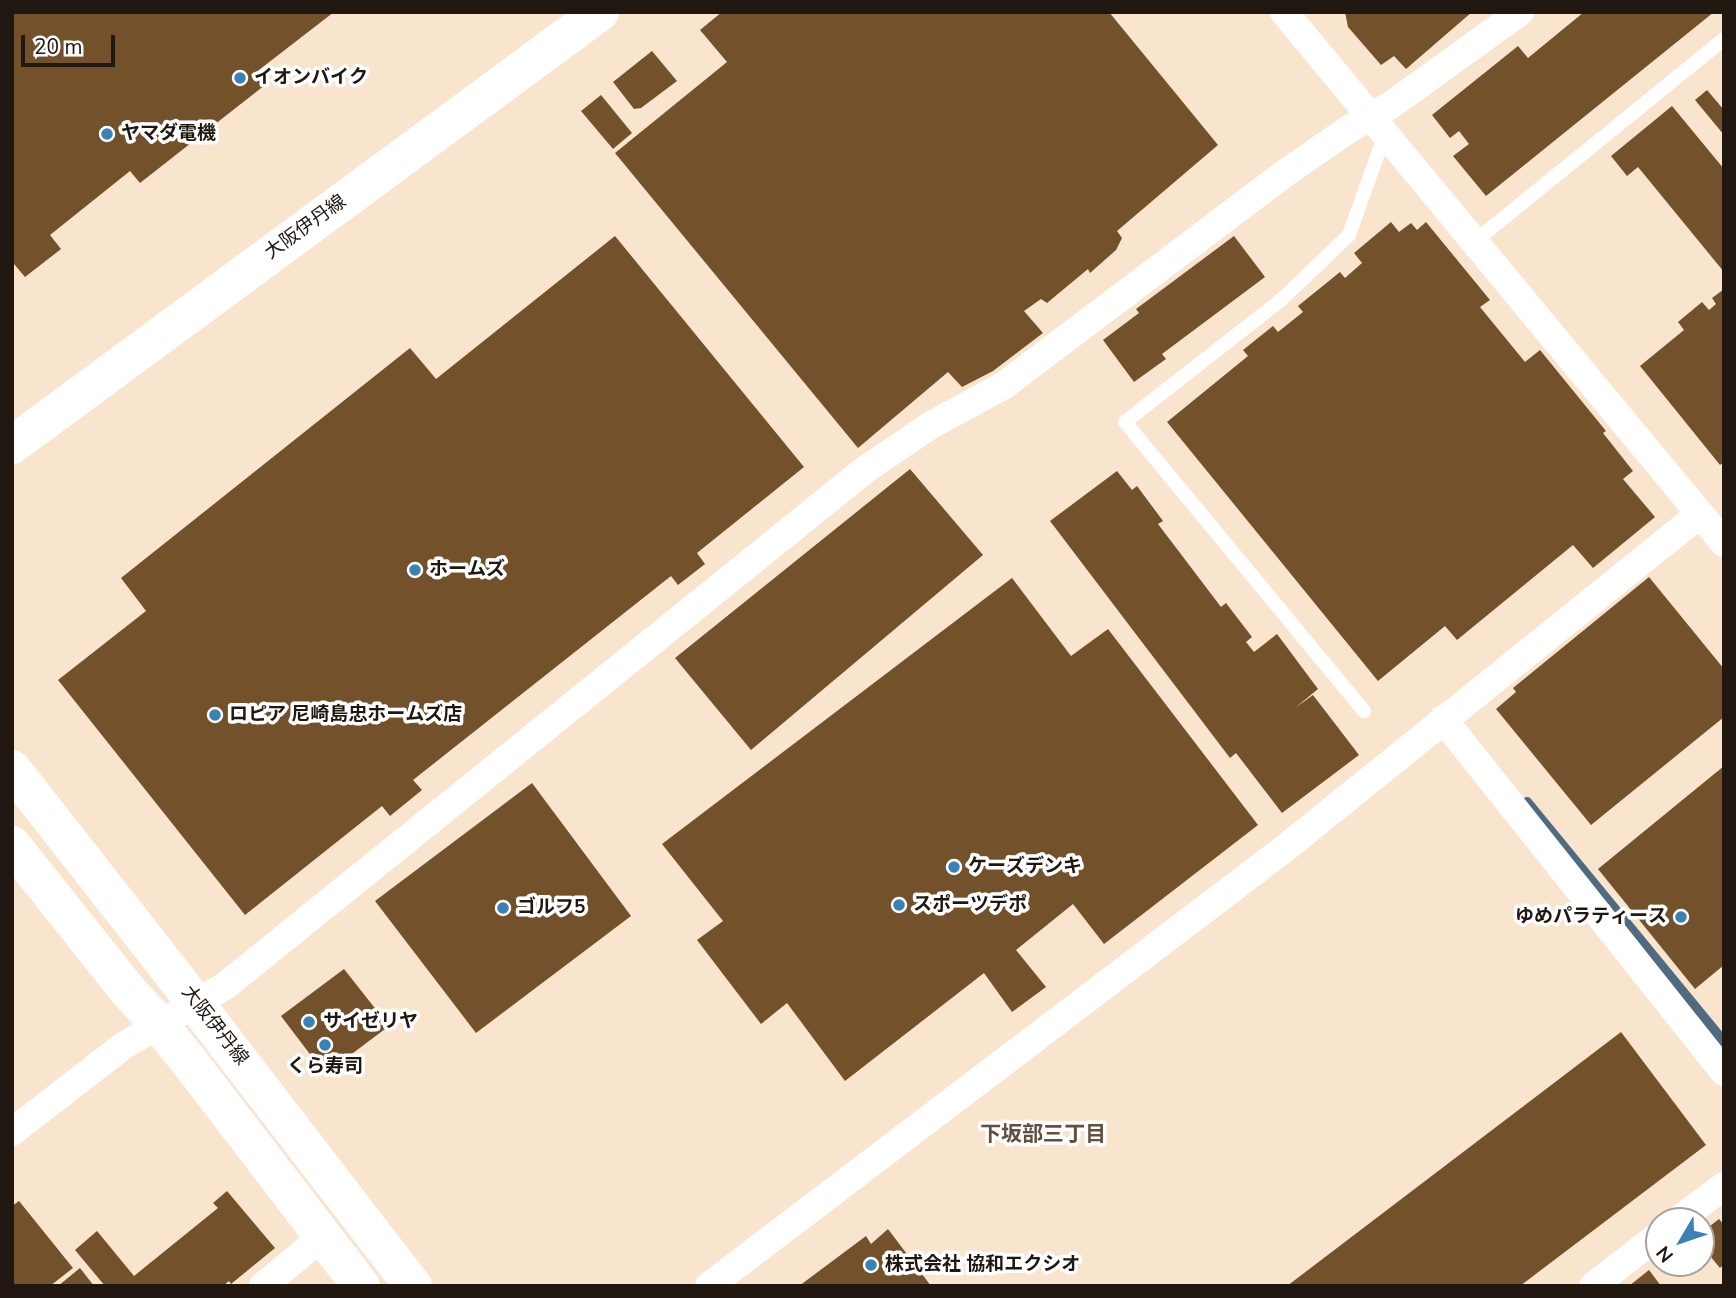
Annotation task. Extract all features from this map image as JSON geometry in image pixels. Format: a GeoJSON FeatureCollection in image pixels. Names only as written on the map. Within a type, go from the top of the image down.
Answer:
{"type":"FeatureCollection","features":[{"type":"Feature","properties":{"kind":"main road","name":"大阪伊丹線"},"geometry":{"type":"LineString","coordinates":[[12,444],[600,12]]}},
{"type":"Feature","properties":{"kind":"main road","name":"大阪伊丹線"},"geometry":{"type":"LineString","coordinates":[[12,769],[413,1286]]}},
{"type":"Feature","properties":{"kind":"main road"},"geometry":{"type":"LineString","coordinates":[[12,845],[129,992],[158,1023],[361,1286]]}},
{"type":"Feature","properties":{"kind":"street"},"geometry":{"type":"LineString","coordinates":[[1284,12],[1724,543]]}},
{"type":"Feature","properties":{"kind":"street"},"geometry":{"type":"LineString","coordinates":[[12,1132],[122,1046],[225,986],[866,469],[931,425],[1003,386],[1284,174],[1349,129],[1378,125],[1391,105],[1520,12]]}},
{"type":"Feature","properties":{"kind":"street"},"geometry":{"type":"LineString","coordinates":[[709,1286],[1284,849],[1700,514]]}},
{"type":"Feature","properties":{"kind":"street"},"geometry":{"type":"LineString","coordinates":[[1443,719],[1724,1072]]}},
{"type":"Feature","properties":{"kind":"street"},"geometry":{"type":"LineString","coordinates":[[1696,1207],[1724,1186]]}},
{"type":"Feature","properties":{"kind":"street"},"geometry":{"type":"LineString","coordinates":[[262,1286],[322,1237]]}},
{"type":"Feature","properties":{"kind":"street"},"geometry":{"type":"LineString","coordinates":[[1592,1286],[1645,1246]]}},
{"type":"Feature","properties":{"kind":"lane"},"geometry":{"type":"LineString","coordinates":[[1474,242],[1722,44]]}},
{"type":"Feature","properties":{"kind":"lane"},"geometry":{"type":"LineString","coordinates":[[1364,711],[1125,422],[1281,300],[1349,235],[1378,125]]}},
{"type":"Feature","properties":{"kind":"building","name":"ヤマダ電機"},"geometry":{"type":"Polygon","coordinates":[[[12,12],[334,12],[255,73],[265,85],[140,183],[130,171],[50,235],[61,249],[25,277],[12,265],[12,12]]]}},
{"type":"Feature","properties":{"kind":"building"},"geometry":{"type":"Polygon","coordinates":[[[722,12],[1109,12],[1218,145],[1117,231],[1122,238],[1116,250],[1090,273],[1088,269],[1047,303],[1041,299],[1024,311],[1043,333],[993,371],[962,387],[948,372],[858,448],[615,153],[727,62],[700,30],[722,12]]]}},
{"type":"Feature","properties":{"kind":"building"},"geometry":{"type":"Polygon","coordinates":[[[1345,12],[1472,12],[1406,69],[1394,56],[1381,65],[1348,27],[1345,12]]]}},
{"type":"Feature","properties":{"kind":"building"},"geometry":{"type":"Polygon","coordinates":[[[1584,12],[1714,12],[1486,196],[1453,156],[1469,144],[1459,131],[1450,138],[1432,115],[1518,46],[1528,58],[1584,12]]]}},
{"type":"Feature","properties":{"kind":"building"},"geometry":{"type":"Polygon","coordinates":[[[652,51],[677,81],[641,108],[634,109],[613,82],[652,51]]]}},
{"type":"Feature","properties":{"kind":"building"},"geometry":{"type":"Polygon","coordinates":[[[1707,90],[1724,110],[1724,135],[1695,100],[1707,90]]]}},
{"type":"Feature","properties":{"kind":"building"},"geometry":{"type":"Polygon","coordinates":[[[601,95],[632,133],[613,149],[581,111],[601,95]]]}},
{"type":"Feature","properties":{"kind":"building"},"geometry":{"type":"Polygon","coordinates":[[[1672,106],[1724,169],[1724,272],[1638,167],[1627,176],[1611,156],[1672,106]]]}},
{"type":"Feature","properties":{"kind":"building"},"geometry":{"type":"Polygon","coordinates":[[[1391,222],[1399,232],[1411,223],[1417,230],[1426,222],[1490,300],[1480,307],[1525,362],[1540,350],[1606,431],[1603,433],[1633,471],[1623,479],[1655,517],[1593,568],[1573,545],[1457,640],[1445,626],[1378,681],[1167,422],[1248,356],[1243,350],[1273,326],[1278,332],[1303,312],[1298,306],[1340,272],[1345,278],[1362,263],[1354,253],[1391,222]]]}},
{"type":"Feature","properties":{"kind":"building","name":"ホームズ"},"geometry":{"type":"Polygon","coordinates":[[[615,236],[804,467],[697,553],[705,564],[678,585],[671,576],[413,780],[422,790],[390,816],[382,806],[245,915],[58,680],[146,611],[121,578],[410,348],[436,379],[615,236]]]}},
{"type":"Feature","properties":{"kind":"building"},"geometry":{"type":"Polygon","coordinates":[[[1234,236],[1265,277],[1162,354],[1166,359],[1134,382],[1103,340],[1139,313],[1136,309],[1234,236]]]}},
{"type":"Feature","properties":{"kind":"building"},"geometry":{"type":"Polygon","coordinates":[[[1724,289],[1724,462],[1720,465],[1640,366],[1684,330],[1678,322],[1702,302],[1709,310],[1716,304],[1712,298],[1724,289]]]}},
{"type":"Feature","properties":{"kind":"building"},"geometry":{"type":"Polygon","coordinates":[[[910,469],[983,555],[751,750],[675,658],[910,469]]]}},
{"type":"Feature","properties":{"kind":"building"},"geometry":{"type":"Polygon","coordinates":[[[1117,471],[1132,490],[1137,486],[1163,521],[1158,524],[1221,607],[1226,603],[1252,637],[1246,642],[1254,652],[1277,634],[1318,689],[1295,708],[1313,695],[1359,755],[1282,813],[1236,753],[1230,758],[1050,521],[1117,471]]]}},
{"type":"Feature","properties":{"kind":"building"},"geometry":{"type":"Polygon","coordinates":[[[1649,577],[1724,669],[1724,717],[1591,825],[1496,709],[1516,692],[1513,688],[1649,577]]]}},
{"type":"Feature","properties":{"kind":"building"},"geometry":{"type":"Polygon","coordinates":[[[1012,578],[1071,656],[1108,629],[1258,825],[1104,944],[1073,904],[1016,950],[1046,987],[1012,1012],[984,973],[845,1081],[787,1003],[761,1024],[697,940],[723,921],[662,844],[1012,578]]]}},
{"type":"Feature","properties":{"kind":"building","name":"ゆめパラティース"},"geometry":{"type":"Polygon","coordinates":[[[1724,766],[1724,965],[1695,989],[1598,869],[1724,766]]]}},
{"type":"Feature","properties":{"kind":"building","name":"ゴルフ5"},"geometry":{"type":"Polygon","coordinates":[[[532,783],[631,916],[476,1033],[375,901],[532,783]]]}},
{"type":"Feature","properties":{"kind":"building"},"geometry":{"type":"Polygon","coordinates":[[[344,969],[389,1026],[325,1074],[281,1016],[344,969]]]}},
{"type":"Feature","properties":{"kind":"building"},"geometry":{"type":"Polygon","coordinates":[[[1621,1032],[1706,1145],[1520,1286],[1287,1286],[1621,1032]]]}},
{"type":"Feature","properties":{"kind":"building"},"geometry":{"type":"Polygon","coordinates":[[[227,1191],[275,1248],[231,1284],[229,1281],[223,1286],[105,1286],[75,1250],[97,1231],[134,1276],[218,1208],[213,1203],[227,1191]]]}},
{"type":"Feature","properties":{"kind":"building"},"geometry":{"type":"Polygon","coordinates":[[[19,1201],[73,1268],[50,1286],[12,1286],[12,1206],[19,1201]]]}},
{"type":"Feature","properties":{"kind":"building"},"geometry":{"type":"Polygon","coordinates":[[[1719,1219],[1724,1225],[1724,1264],[1720,1268],[1715,1262],[1715,1222],[1719,1219]]]}},
{"type":"Feature","properties":{"kind":"building","name":"株式会社 協和エクシオ"},"geometry":{"type":"Polygon","coordinates":[[[888,1229],[931,1286],[799,1286],[866,1236],[871,1244],[888,1229]]]}},
{"type":"Feature","properties":{"kind":"building"},"geometry":{"type":"Polygon","coordinates":[[[80,1268],[94,1286],[58,1286],[80,1268]]]}},
{"type":"Feature","properties":{"kind":"building"},"geometry":{"type":"Polygon","coordinates":[[[1645,1273],[1645,1277],[1654,1277],[1661,1286],[1629,1286],[1645,1273]]]}},
{"type":"Feature","properties":{"kind":"waterway"},"geometry":{"type":"LineString","coordinates":[[1527,802],[1724,1042]]}},
{"type":"Feature","properties":{"kind":"place","name":"イオンバイク"},"geometry":{"type":"Point","coordinates":[240,78]}},
{"type":"Feature","properties":{"kind":"place","name":"ヤマダ電機"},"geometry":{"type":"Point","coordinates":[107,134]}},
{"type":"Feature","properties":{"kind":"place","name":"ホームズ"},"geometry":{"type":"Point","coordinates":[415,570]}},
{"type":"Feature","properties":{"kind":"place","name":"ロピア 尼崎島忠ホームズ店"},"geometry":{"type":"Point","coordinates":[215,715]}},
{"type":"Feature","properties":{"kind":"place","name":"ケーズデンキ"},"geometry":{"type":"Point","coordinates":[954,867]}},
{"type":"Feature","properties":{"kind":"place","name":"スポーツデポ"},"geometry":{"type":"Point","coordinates":[899,905]}},
{"type":"Feature","properties":{"kind":"place","name":"ゴルフ5"},"geometry":{"type":"Point","coordinates":[503,908]}},
{"type":"Feature","properties":{"kind":"place","name":"ゆめパラティース"},"geometry":{"type":"Point","coordinates":[1681,917]}},
{"type":"Feature","properties":{"kind":"place","name":"サイゼリヤ"},"geometry":{"type":"Point","coordinates":[309,1022]}},
{"type":"Feature","properties":{"kind":"place","name":"くら寿司"},"geometry":{"type":"Point","coordinates":[325,1045]}},
{"type":"Feature","properties":{"kind":"place","name":"株式会社 協和エクシオ"},"geometry":{"type":"Point","coordinates":[871,1265]}},
{"type":"Feature","properties":{"kind":"district","name":"下坂部三丁目"},"geometry":{"type":"Point","coordinates":[1043,1136]}}]}
